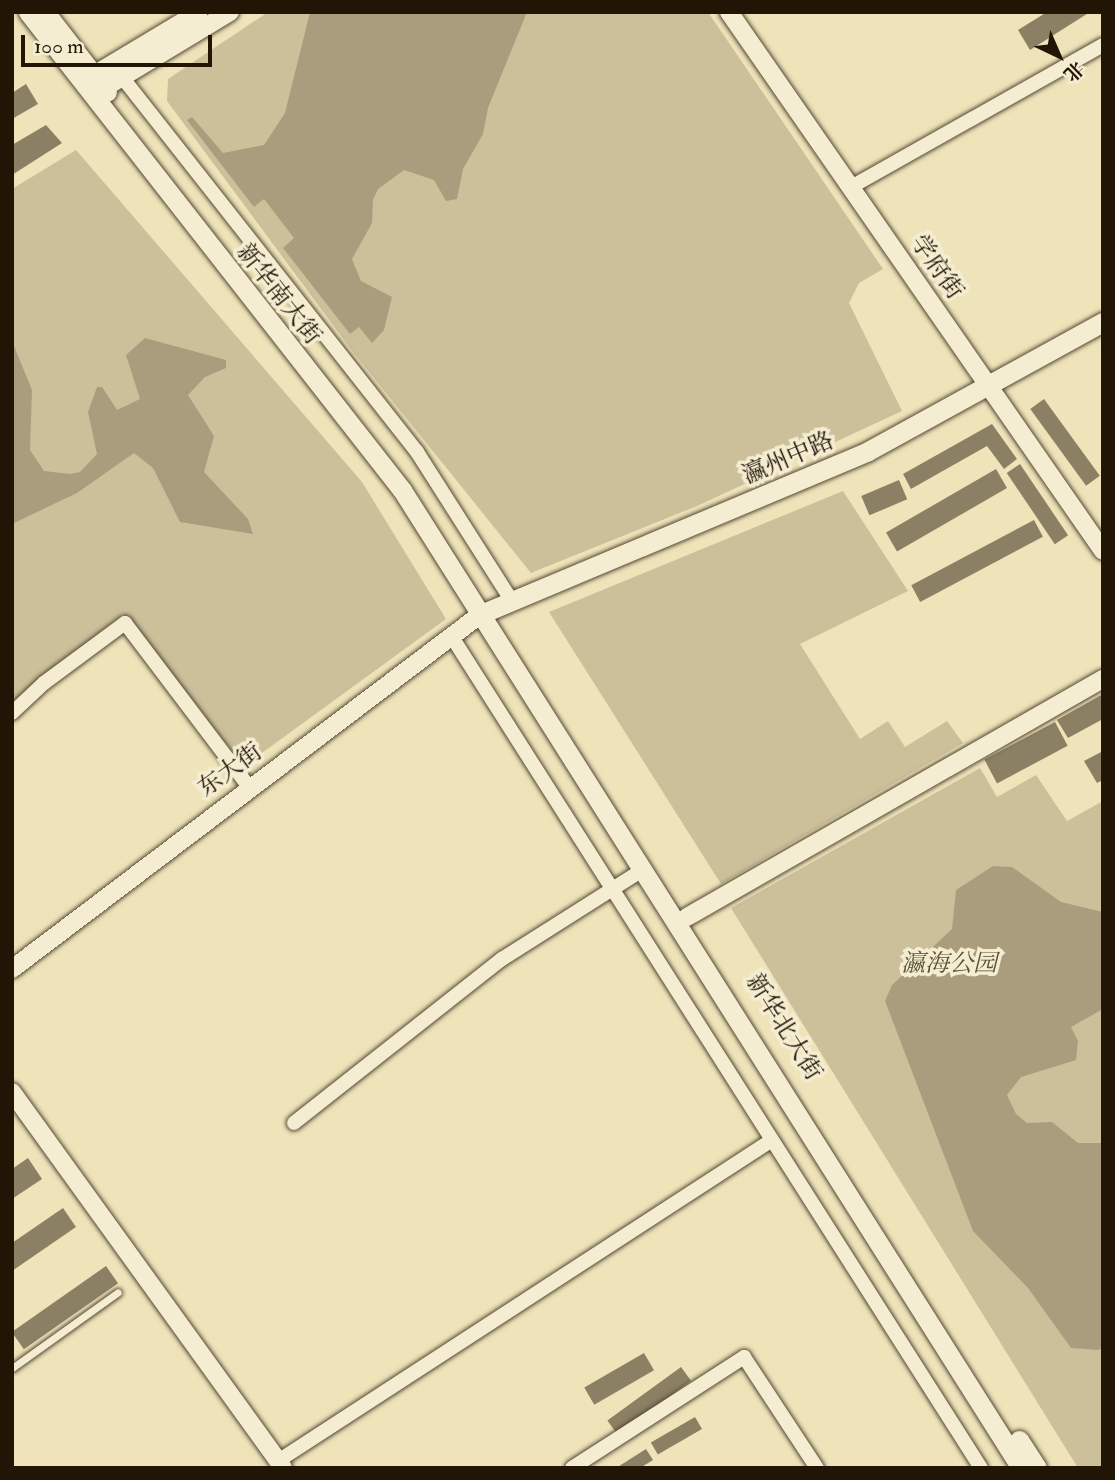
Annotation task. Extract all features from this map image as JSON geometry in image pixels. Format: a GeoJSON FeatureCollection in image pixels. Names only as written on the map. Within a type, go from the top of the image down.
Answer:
{"type":"FeatureCollection","features":[{"type":"Feature","properties":{"kind":"main road","name":"新华南大街"},"geometry":{"type":"LineString","coordinates":[[28,12],[402,490],[487,612]]}},
{"type":"Feature","properties":{"kind":"main road","name":"新华南大街"},"geometry":{"type":"LineString","coordinates":[[45,12],[412,483],[487,612]]}},
{"type":"Feature","properties":{"kind":"main road","name":"瀛州中路"},"geometry":{"type":"LineString","coordinates":[[487,612],[867,451],[1103,322]]}},
{"type":"Feature","properties":{"kind":"main road","name":"新华北大街"},"geometry":{"type":"LineString","coordinates":[[487,612],[642,870],[1021,1468]]}},
{"type":"Feature","properties":{"kind":"main road","name":"新华北大街"},"geometry":{"type":"LineString","coordinates":[[487,612],[687,917],[1037,1468]]}},
{"type":"Feature","properties":{"kind":"street"},"geometry":{"type":"LineString","coordinates":[[99,82],[199,12]]}},
{"type":"Feature","properties":{"kind":"street"},"geometry":{"type":"LineString","coordinates":[[99,82],[122,77],[230,12]]}},
{"type":"Feature","properties":{"kind":"street","name":"学府街"},"geometry":{"type":"LineString","coordinates":[[729,12],[1103,551]]}},
{"type":"Feature","properties":{"kind":"street"},"geometry":{"type":"LineString","coordinates":[[851,187],[1103,45]]}},
{"type":"Feature","properties":{"kind":"street"},"geometry":{"type":"LineString","coordinates":[[122,77],[417,452],[512,601]]}},
{"type":"Feature","properties":{"kind":"street","name":"东大街"},"geometry":{"type":"LineString","coordinates":[[12,969],[249,787],[487,612]]}},
{"type":"Feature","properties":{"kind":"street"},"geometry":{"type":"LineString","coordinates":[[12,713],[44,683],[125,623],[249,787]]}},
{"type":"Feature","properties":{"kind":"street"},"geometry":{"type":"LineString","coordinates":[[452,637],[981,1468]]}},
{"type":"Feature","properties":{"kind":"street"},"geometry":{"type":"LineString","coordinates":[[687,917],[1103,679]]}},
{"type":"Feature","properties":{"kind":"street"},"geometry":{"type":"LineString","coordinates":[[294,1123],[502,959],[642,870]]}},
{"type":"Feature","properties":{"kind":"street"},"geometry":{"type":"LineString","coordinates":[[12,1092],[281,1464],[772,1140]]}},
{"type":"Feature","properties":{"kind":"street"},"geometry":{"type":"LineString","coordinates":[[572,1468],[744,1357],[817,1468]]}},
{"type":"Feature","properties":{"kind":"lane"},"geometry":{"type":"LineString","coordinates":[[12,1368],[118,1292]]}},
{"type":"Feature","properties":{"kind":"green space"},"geometry":{"type":"Polygon","coordinates":[[[268,12],[708,12],[883,269],[859,283],[849,303],[902,411],[697,506],[531,573],[353,352],[167,101],[168,79],[268,12]]]}},
{"type":"Feature","properties":{"kind":"green space"},"geometry":{"type":"Polygon","coordinates":[[[76,150],[362,482],[446,619],[244,766],[123,614],[12,704],[12,189],[76,150]]]}},
{"type":"Feature","properties":{"kind":"green space"},"geometry":{"type":"Polygon","coordinates":[[[843,491],[908,591],[800,644],[860,739],[888,721],[905,747],[947,721],[963,743],[721,884],[549,612],[843,491]]]}},
{"type":"Feature","properties":{"kind":"green space","name":"瀛海公园"},"geometry":{"type":"Polygon","coordinates":[[[980,768],[997,797],[1036,775],[1067,821],[1103,801],[1103,1468],[1078,1468],[731,908],[980,768]]]}},
{"type":"Feature","properties":{"kind":"shaded area"},"geometry":{"type":"Polygon","coordinates":[[[310,12],[527,12],[488,108],[483,134],[463,169],[457,199],[446,201],[434,180],[404,170],[378,189],[373,200],[372,223],[352,259],[361,281],[392,297],[384,330],[372,343],[359,327],[350,334],[283,248],[294,238],[264,199],[254,207],[187,120],[192,117],[223,153],[264,145],[285,113],[310,12]]]}},
{"type":"Feature","properties":{"kind":"shaded area"},"geometry":{"type":"Polygon","coordinates":[[[145,338],[226,360],[226,368],[205,377],[188,395],[214,436],[204,472],[248,519],[253,534],[180,522],[153,468],[134,453],[77,493],[12,524],[12,341],[32,390],[30,450],[44,471],[70,474],[80,472],[97,454],[88,412],[97,387],[102,387],[117,410],[140,399],[126,355],[145,338]]]}},
{"type":"Feature","properties":{"kind":"shaded area"},"geometry":{"type":"Polygon","coordinates":[[[993,866],[1012,867],[1061,902],[1103,912],[1103,1009],[1071,1027],[1078,1041],[1076,1060],[1021,1077],[1007,1095],[1016,1114],[1027,1123],[1052,1122],[1078,1143],[1103,1143],[1103,1348],[1098,1350],[1071,1348],[1028,1288],[973,1231],[885,1001],[892,985],[952,929],[956,890],[993,866]]]}},
{"type":"Feature","properties":{"kind":"building"},"geometry":{"type":"Polygon","coordinates":[[[1047,12],[1090,12],[1030,50],[1018,30],[1047,12]]]}},
{"type":"Feature","properties":{"kind":"building"},"geometry":{"type":"Polygon","coordinates":[[[26,84],[38,104],[12,119],[12,93],[26,84]]]}},
{"type":"Feature","properties":{"kind":"building"},"geometry":{"type":"Polygon","coordinates":[[[46,125],[62,143],[12,175],[12,145],[46,125]]]}},
{"type":"Feature","properties":{"kind":"building"},"geometry":{"type":"Polygon","coordinates":[[[1044,399],[1100,476],[1086,486],[1030,409],[1044,399]]]}},
{"type":"Feature","properties":{"kind":"building"},"geometry":{"type":"Polygon","coordinates":[[[992,424],[1017,459],[1004,469],[987,446],[911,489],[903,474],[992,424]]]}},
{"type":"Feature","properties":{"kind":"building"},"geometry":{"type":"Polygon","coordinates":[[[1020,464],[1068,535],[1055,544],[1007,473],[1020,464]]]}},
{"type":"Feature","properties":{"kind":"building"},"geometry":{"type":"Polygon","coordinates":[[[996,469],[1007,488],[897,552],[886,532],[996,469]]]}},
{"type":"Feature","properties":{"kind":"building"},"geometry":{"type":"Polygon","coordinates":[[[899,480],[907,499],[869,515],[861,496],[899,480]]]}},
{"type":"Feature","properties":{"kind":"building"},"geometry":{"type":"Polygon","coordinates":[[[1034,520],[1043,537],[920,602],[911,585],[1034,520]]]}},
{"type":"Feature","properties":{"kind":"building"},"geometry":{"type":"Polygon","coordinates":[[[1103,694],[1103,719],[1068,738],[1057,720],[1103,694]]]}},
{"type":"Feature","properties":{"kind":"building"},"geometry":{"type":"Polygon","coordinates":[[[1055,722],[1068,746],[997,783],[984,760],[1055,722]]]}},
{"type":"Feature","properties":{"kind":"building"},"geometry":{"type":"Polygon","coordinates":[[[1103,751],[1103,780],[1097,783],[1084,761],[1103,751]]]}},
{"type":"Feature","properties":{"kind":"building"},"geometry":{"type":"Polygon","coordinates":[[[28,1158],[42,1179],[12,1199],[12,1169],[28,1158]]]}},
{"type":"Feature","properties":{"kind":"building"},"geometry":{"type":"Polygon","coordinates":[[[63,1208],[76,1227],[12,1271],[12,1243],[63,1208]]]}},
{"type":"Feature","properties":{"kind":"building"},"geometry":{"type":"Polygon","coordinates":[[[106,1266],[118,1283],[24,1349],[12,1332],[106,1266]]]}},
{"type":"Feature","properties":{"kind":"building"},"geometry":{"type":"Polygon","coordinates":[[[644,1353],[654,1370],[594,1405],[584,1388],[644,1353]]]}},
{"type":"Feature","properties":{"kind":"building"},"geometry":{"type":"Polygon","coordinates":[[[681,1367],[691,1381],[617,1434],[607,1420],[681,1367]]]}},
{"type":"Feature","properties":{"kind":"building"},"geometry":{"type":"Polygon","coordinates":[[[695,1417],[702,1429],[658,1455],[651,1442],[695,1417]]]}},
{"type":"Feature","properties":{"kind":"building"},"geometry":{"type":"Polygon","coordinates":[[[646,1449],[653,1460],[640,1468],[616,1468],[646,1449]]]}}]}
